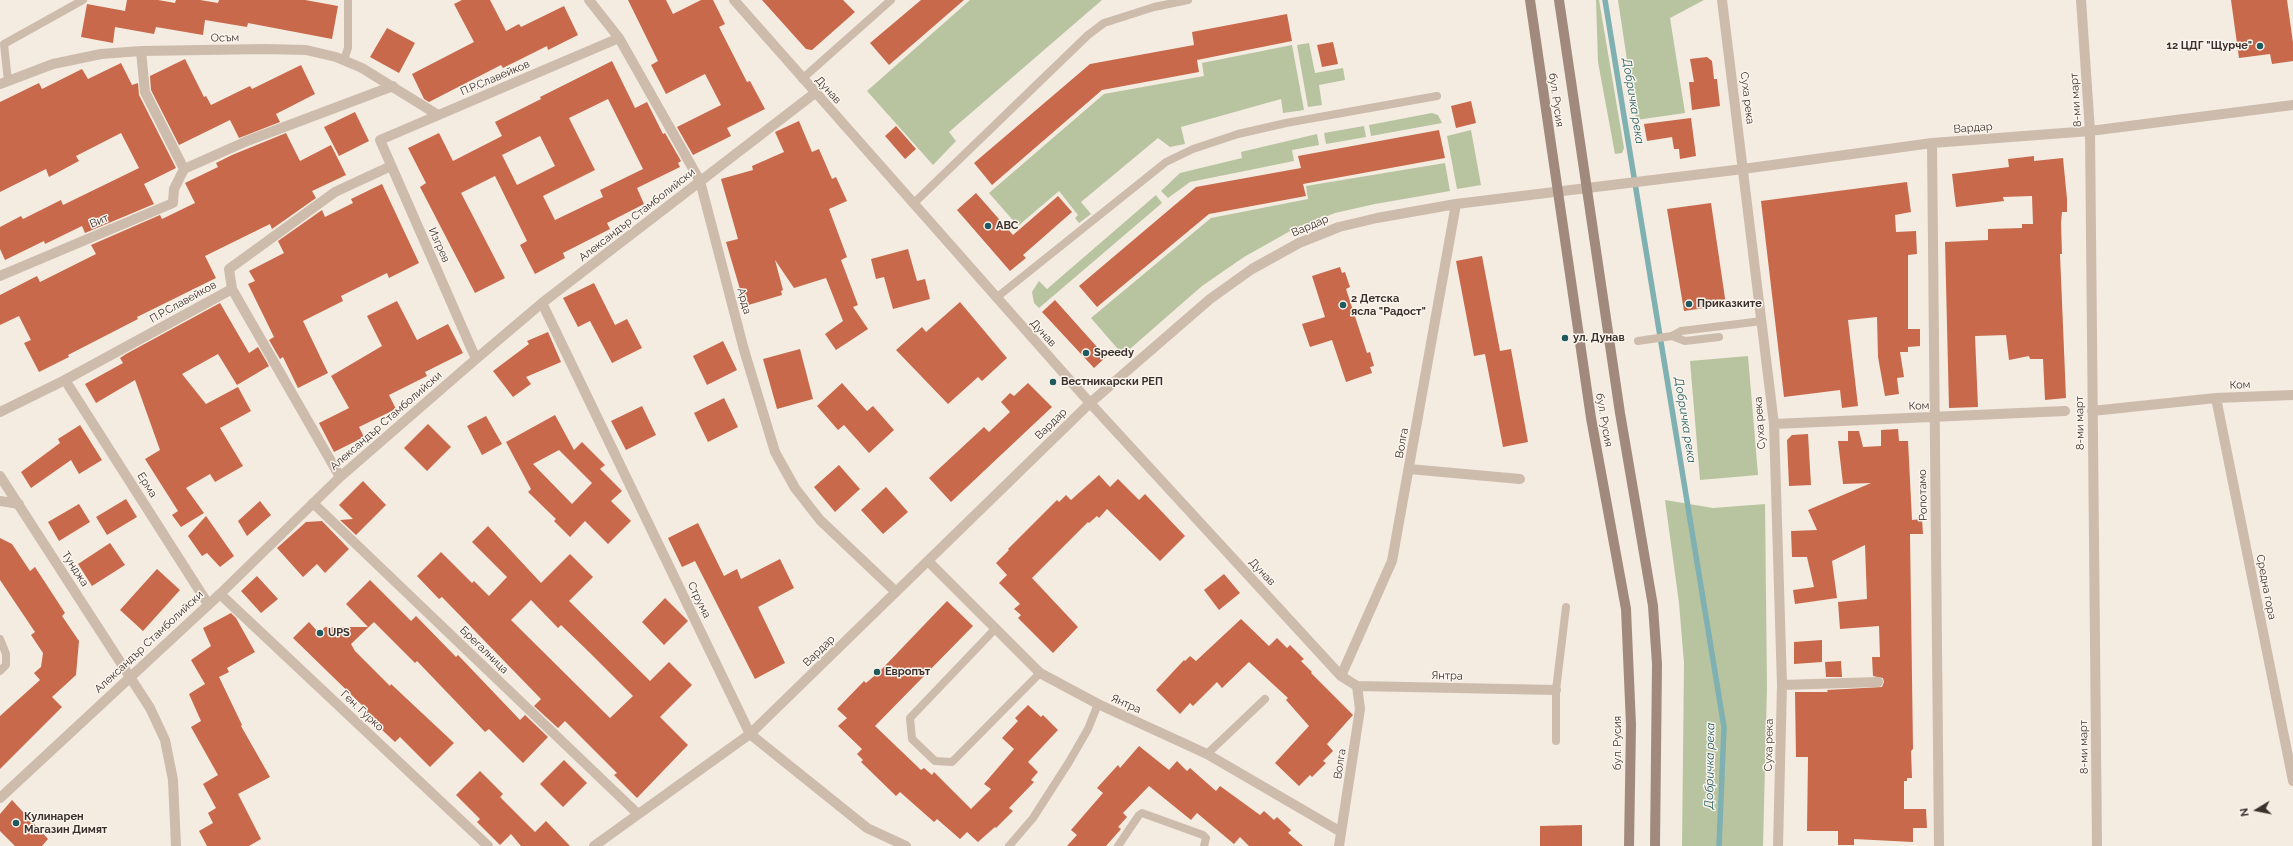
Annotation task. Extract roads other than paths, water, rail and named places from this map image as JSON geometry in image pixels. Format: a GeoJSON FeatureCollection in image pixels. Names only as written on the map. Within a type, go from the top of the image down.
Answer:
{"type":"FeatureCollection","features":[{"type":"Feature","properties":{"kind":"main road","name":"бул. Русия"},"geometry":{"type":"LineString","coordinates":[[1530,0],[1591,418],[1626,609],[1631,724],[1629,846]]}},
{"type":"Feature","properties":{"kind":"main road","name":"бул. Русия"},"geometry":{"type":"LineString","coordinates":[[1559,0],[1620,413],[1653,606],[1657,664],[1655,846]]}},
{"type":"Feature","properties":{"kind":"street","name":"Арда"},"geometry":{"type":"LineString","coordinates":[[589,0],[619,38],[700,182],[744,350],[775,452],[795,488],[820,520],[896,592]]}},
{"type":"Feature","properties":{"kind":"street","name":"Дунав"},"geometry":{"type":"LineString","coordinates":[[734,0],[802,79],[1090,403],[1341,676]]}},
{"type":"Feature","properties":{"kind":"street","name":"Суха река"},"geometry":{"type":"LineString","coordinates":[[1722,0],[1774,424],[1782,685],[1778,846]]}},
{"type":"Feature","properties":{"kind":"street","name":"8-ми март"},"geometry":{"type":"LineString","coordinates":[[2081,0],[2090,131],[2097,846]]}},
{"type":"Feature","properties":{"kind":"street","name":"П.Р.Славейков"},"geometry":{"type":"LineString","coordinates":[[380,140],[619,38]]}},
{"type":"Feature","properties":{"kind":"street","name":"Осъм"},"geometry":{"type":"LineString","coordinates":[[4,83],[53,64],[101,54],[141,51],[265,49],[306,50],[344,60],[393,86],[438,115]]}},
{"type":"Feature","properties":{"kind":"street"},"geometry":{"type":"LineString","coordinates":[[141,51],[145,92],[184,169],[247,141],[393,86]]}},
{"type":"Feature","properties":{"kind":"street","name":"Александър Стамболийски"},"geometry":{"type":"LineString","coordinates":[[0,798],[220,594],[340,477],[476,359],[542,303],[815,93]]}},
{"type":"Feature","properties":{"kind":"street","name":"Вардар"},"geometry":{"type":"LineString","coordinates":[[594,846],[750,734],[1090,403],[1210,299],[1252,269],[1299,243],[1339,227],[1377,218],[1456,204],[1743,169],[1932,143],[2090,131],[2293,105]]}},
{"type":"Feature","properties":{"kind":"street","name":"Изгрев"},"geometry":{"type":"LineString","coordinates":[[380,140],[476,359]]}},
{"type":"Feature","properties":{"kind":"street","name":"Ропотамо"},"geometry":{"type":"LineString","coordinates":[[1932,143],[1939,846]]}},
{"type":"Feature","properties":{"kind":"street","name":"П.Р.Славейков"},"geometry":{"type":"LineString","coordinates":[[0,412],[65,380],[232,289],[229,269],[335,192],[391,166]]}},
{"type":"Feature","properties":{"kind":"street","name":"Вит"},"geometry":{"type":"LineString","coordinates":[[0,276],[173,203],[174,189],[184,169]]}},
{"type":"Feature","properties":{"kind":"street","name":"Волга"},"geometry":{"type":"LineString","coordinates":[[1341,676],[1392,561],[1456,204]]}},
{"type":"Feature","properties":{"kind":"street"},"geometry":{"type":"LineString","coordinates":[[232,289],[340,477]]}},
{"type":"Feature","properties":{"kind":"street","name":"Струма"},"geometry":{"type":"LineString","coordinates":[[542,303],[750,734],[867,828],[906,846]]}},
{"type":"Feature","properties":{"kind":"street","name":"Ерма"},"geometry":{"type":"LineString","coordinates":[[65,380],[208,604]]}},
{"type":"Feature","properties":{"kind":"street","name":"Ком"},"geometry":{"type":"LineString","coordinates":[[2092,411],[2216,398],[2293,395]]}},
{"type":"Feature","properties":{"kind":"street","name":"Средна гора"},"geometry":{"type":"LineString","coordinates":[[2216,398],[2293,781]]}},
{"type":"Feature","properties":{"kind":"street","name":"Ком"},"geometry":{"type":"LineString","coordinates":[[1774,424],[2065,411]]}},
{"type":"Feature","properties":{"kind":"street"},"geometry":{"type":"LineString","coordinates":[[1409,469],[1520,479]]}},
{"type":"Feature","properties":{"kind":"street","name":"Тунджа"},"geometry":{"type":"LineString","coordinates":[[0,476],[131,675],[150,708],[165,740],[173,780],[176,846]]}},
{"type":"Feature","properties":{"kind":"street"},"geometry":{"type":"LineString","coordinates":[[0,501],[19,504]]}},
{"type":"Feature","properties":{"kind":"street","name":"Брегалница"},"geometry":{"type":"LineString","coordinates":[[313,503],[638,814]]}},
{"type":"Feature","properties":{"kind":"street","name":"Янтра"},"geometry":{"type":"LineString","coordinates":[[928,560],[1040,673],[1098,704],[1207,754],[1341,832]]}},
{"type":"Feature","properties":{"kind":"street","name":"Ген. Гурко"},"geometry":{"type":"LineString","coordinates":[[220,594],[488,846]]}},
{"type":"Feature","properties":{"kind":"street"},"geometry":{"type":"LineString","coordinates":[[1341,676],[1357,686]]}},
{"type":"Feature","properties":{"kind":"street"},"geometry":{"type":"LineString","coordinates":[[1782,685],[1878,682]]}},
{"type":"Feature","properties":{"kind":"street","name":"Волга"},"geometry":{"type":"LineString","coordinates":[[1339,846],[1360,709],[1357,686]]}},
{"type":"Feature","properties":{"kind":"street","name":"Янтра"},"geometry":{"type":"LineString","coordinates":[[1357,686],[1556,690]]}},
{"type":"Feature","properties":{"kind":"lane"},"geometry":{"type":"LineString","coordinates":[[4,83],[4,44],[84,0]]}},
{"type":"Feature","properties":{"kind":"lane"},"geometry":{"type":"LineString","coordinates":[[344,60],[348,48],[348,0]]}},
{"type":"Feature","properties":{"kind":"lane"},"geometry":{"type":"LineString","coordinates":[[802,79],[891,0]]}},
{"type":"Feature","properties":{"kind":"lane"},"geometry":{"type":"LineString","coordinates":[[913,204],[1088,35],[1104,23],[1154,7],[1188,0]]}},
{"type":"Feature","properties":{"kind":"lane"},"geometry":{"type":"LineString","coordinates":[[996,298],[1166,162],[1193,149],[1238,134],[1286,123],[1437,96]]}},
{"type":"Feature","properties":{"kind":"lane"},"geometry":{"type":"LineString","coordinates":[[1638,341],[1672,336],[1681,331],[1762,321]]}},
{"type":"Feature","properties":{"kind":"lane"},"geometry":{"type":"LineString","coordinates":[[1672,336],[1685,341],[1719,337]]}},
{"type":"Feature","properties":{"kind":"lane"},"geometry":{"type":"LineString","coordinates":[[1556,741],[1556,690],[1566,606]]}},
{"type":"Feature","properties":{"kind":"lane"},"geometry":{"type":"LineString","coordinates":[[996,628],[910,718],[912,739],[935,761],[952,762],[1040,673]]}},
{"type":"Feature","properties":{"kind":"lane"},"geometry":{"type":"LineString","coordinates":[[0,639],[6,654],[6,665],[0,671]]}},
{"type":"Feature","properties":{"kind":"lane"},"geometry":{"type":"LineString","coordinates":[[1207,754],[1264,699]]}},
{"type":"Feature","properties":{"kind":"lane"},"geometry":{"type":"LineString","coordinates":[[1009,846],[1033,818],[1069,762],[1088,729],[1098,704]]}},
{"type":"Feature","properties":{"kind":"lane"},"geometry":{"type":"LineString","coordinates":[[1118,846],[1139,815],[1142,813],[1203,836],[1206,838],[1204,846]]}},
{"type":"Feature","properties":{"kind":"waterway","name":"Добричка река"},"geometry":{"type":"LineString","coordinates":[[1605,0],[1724,727],[1719,846]]}},
{"type":"Feature","properties":{"kind":"place","name":"12 ЦДГ \"Щурче\""},"geometry":{"type":"Point","coordinates":[2260,46]}},
{"type":"Feature","properties":{"kind":"place","name":"ABC"},"geometry":{"type":"Point","coordinates":[988,226]}},
{"type":"Feature","properties":{"kind":"place","name":"Приказките"},"geometry":{"type":"Point","coordinates":[1689,304]}},
{"type":"Feature","properties":{"kind":"place","name":"2 Детска ясла \"Радост\""},"geometry":{"type":"Point","coordinates":[1343,305]}},
{"type":"Feature","properties":{"kind":"place","name":"ул. Дунав"},"geometry":{"type":"Point","coordinates":[1565,338]}},
{"type":"Feature","properties":{"kind":"place","name":"Speedy"},"geometry":{"type":"Point","coordinates":[1086,353]}},
{"type":"Feature","properties":{"kind":"place","name":"Вестникарски РЕП"},"geometry":{"type":"Point","coordinates":[1053,382]}},
{"type":"Feature","properties":{"kind":"place","name":"UPS"},"geometry":{"type":"Point","coordinates":[320,633]}},
{"type":"Feature","properties":{"kind":"place","name":"Европът"},"geometry":{"type":"Point","coordinates":[877,672]}},
{"type":"Feature","properties":{"kind":"place","name":"Кулинарен Магазин Димят"},"geometry":{"type":"Point","coordinates":[16,823]}}]}
